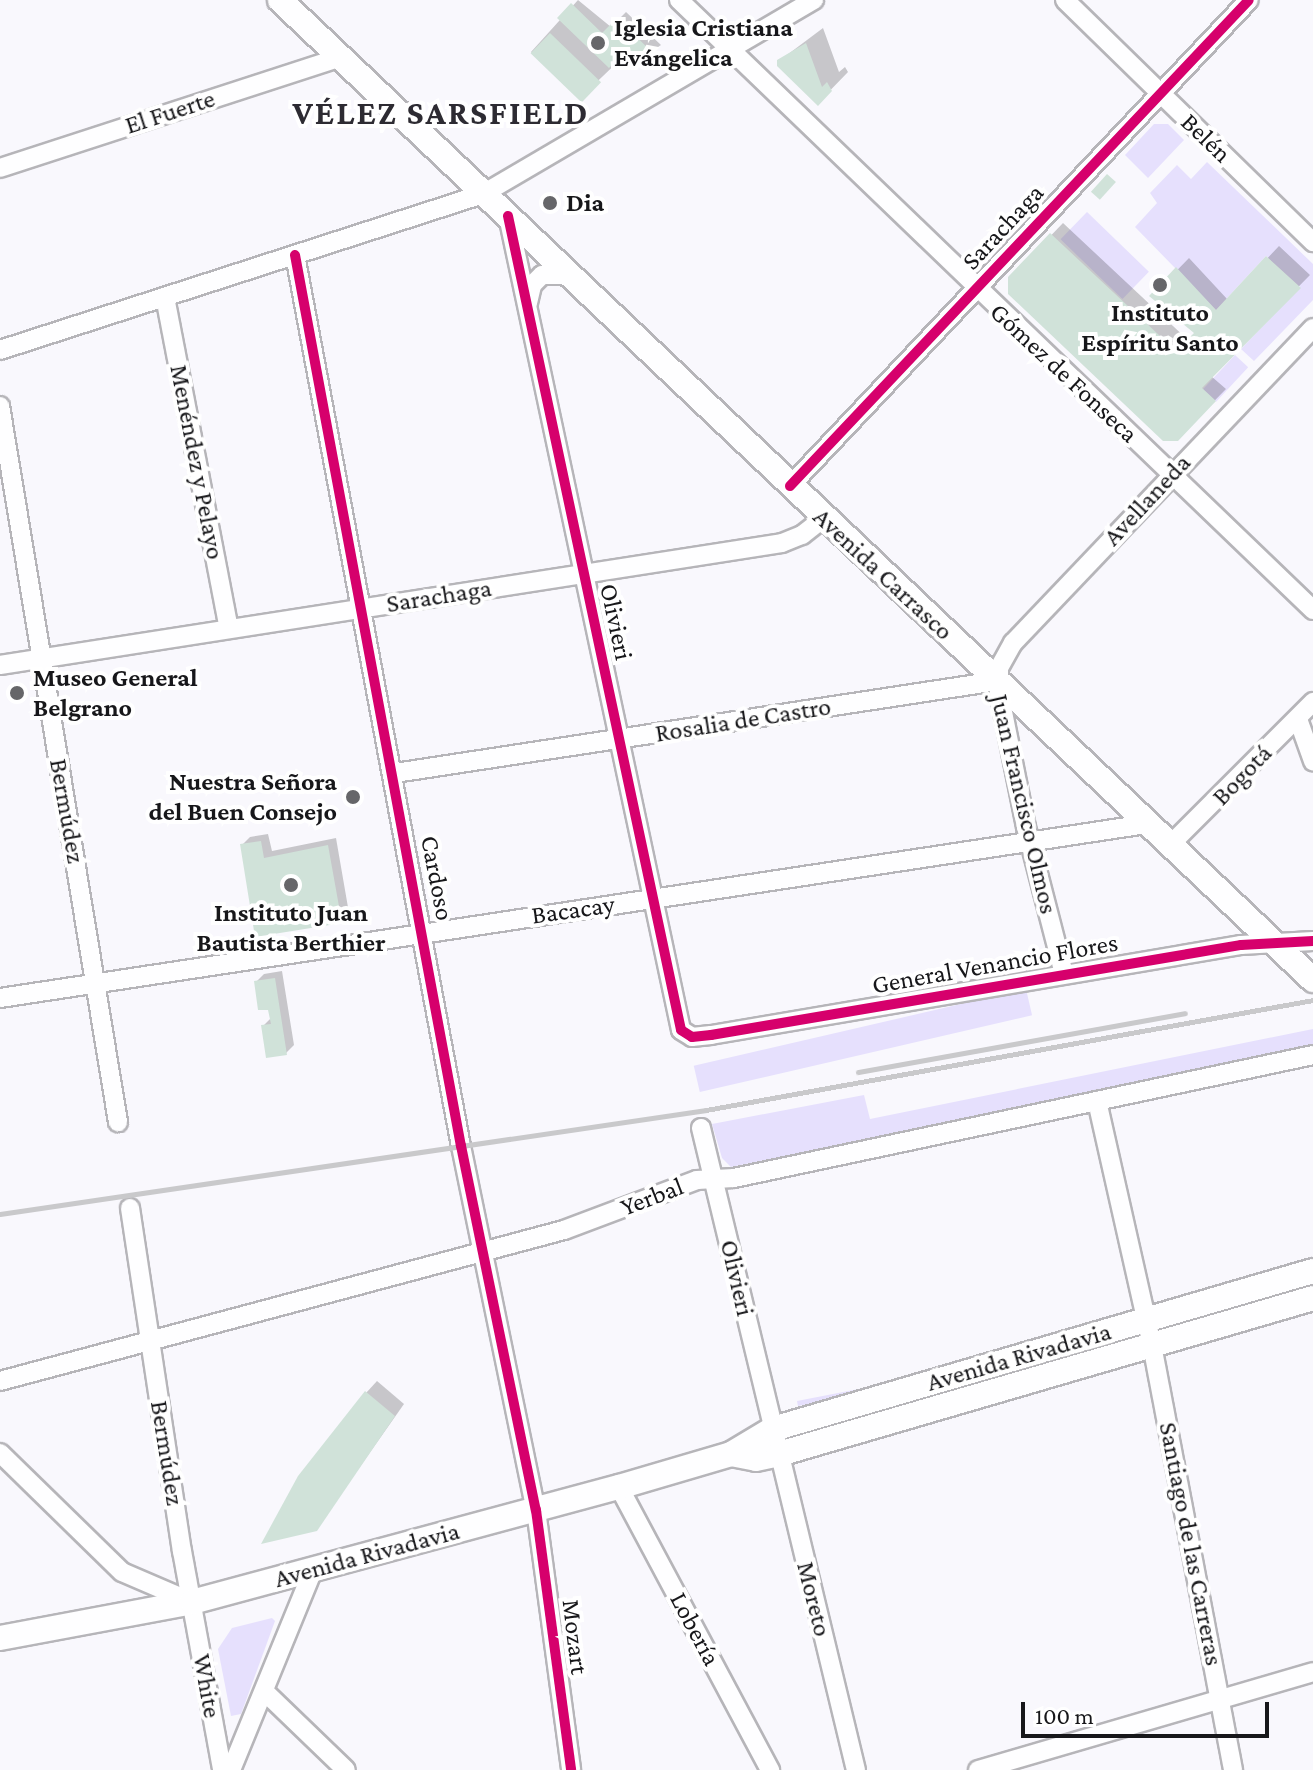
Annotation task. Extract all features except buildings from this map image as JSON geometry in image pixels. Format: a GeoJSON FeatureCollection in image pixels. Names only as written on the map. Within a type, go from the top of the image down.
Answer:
{"type":"FeatureCollection","features":[{"type":"Feature","properties":{"kind":"main road","name":"Avenida Carrasco"},"geometry":{"type":"LineString","coordinates":[[280,0],[1313,980]]}},
{"type":"Feature","properties":{"kind":"main road","name":"Avenida Rivadavia"},"geometry":{"type":"LineString","coordinates":[[0,1638],[192,1602],[619,1487],[731,1454],[773,1429],[1313,1271]]}},
{"type":"Feature","properties":{"kind":"main road","name":"Avenida Rivadavia"},"geometry":{"type":"LineString","coordinates":[[731,1454],[756,1459],[779,1454],[1313,1298]]}},
{"type":"Feature","properties":{"kind":"street","name":"Gómez de Fonseca"},"geometry":{"type":"LineString","coordinates":[[679,0],[1313,610]]}},
{"type":"Feature","properties":{"kind":"street"},"geometry":{"type":"LineString","coordinates":[[0,350],[483,194],[814,0]]}},
{"type":"Feature","properties":{"kind":"street","name":"Belén"},"geometry":{"type":"LineString","coordinates":[[1065,0],[1313,242]]}},
{"type":"Feature","properties":{"kind":"street","name":"Sarachaga"},"geometry":{"type":"LineString","coordinates":[[790,486],[1249,0]]}},
{"type":"Feature","properties":{"kind":"street","name":"El Fuerte"},"geometry":{"type":"LineString","coordinates":[[0,168],[341,57]]}},
{"type":"Feature","properties":{"kind":"street","name":"Olivieri"},"geometry":{"type":"LineString","coordinates":[[508,216],[650,899],[678,1025],[686,1033]]}},
{"type":"Feature","properties":{"kind":"street","name":"Cardoso"},"geometry":{"type":"LineString","coordinates":[[295,255],[536,1510]]}},
{"type":"Feature","properties":{"kind":"street"},"geometry":{"type":"LineString","coordinates":[[528,306],[536,279],[549,272],[569,275]]}},
{"type":"Feature","properties":{"kind":"street","name":"Menéndez y Pelayo"},"geometry":{"type":"LineString","coordinates":[[165,297],[229,628]]}},
{"type":"Feature","properties":{"kind":"street","name":"Avellaneda"},"geometry":{"type":"LineString","coordinates":[[997,681],[1013,643],[1313,328]]}},
{"type":"Feature","properties":{"kind":"street","name":"Bermúdez"},"geometry":{"type":"LineString","coordinates":[[0,406],[118,1122]]}},
{"type":"Feature","properties":{"kind":"street","name":"Sarachaga"},"geometry":{"type":"LineString","coordinates":[[0,665],[782,543],[824,518]]}},
{"type":"Feature","properties":{"kind":"street","name":"Rosalia de Castro"},"geometry":{"type":"LineString","coordinates":[[395,773],[997,681]]}},
{"type":"Feature","properties":{"kind":"street","name":"Juan Francisco Olmos"},"geometry":{"type":"LineString","coordinates":[[997,681],[1030,843],[1064,974]]}},
{"type":"Feature","properties":{"kind":"street","name":"Bogotá"},"geometry":{"type":"LineString","coordinates":[[1169,846],[1313,702]]}},
{"type":"Feature","properties":{"kind":"street"},"geometry":{"type":"LineString","coordinates":[[1298,719],[1313,761]]}},
{"type":"Feature","properties":{"kind":"street","name":"Bacacay"},"geometry":{"type":"LineString","coordinates":[[0,998],[1146,824]]}},
{"type":"Feature","properties":{"kind":"street","name":"General Venancio Flores"},"geometry":{"type":"LineString","coordinates":[[686,1033],[711,1035],[1064,974],[1273,943],[1313,941]]}},
{"type":"Feature","properties":{"kind":"street","name":"Yerbal"},"geometry":{"type":"LineString","coordinates":[[0,1381],[564,1230],[697,1180],[1313,1055]]}},
{"type":"Feature","properties":{"kind":"street"},"geometry":{"type":"LineString","coordinates":[[1097,1101],[1146,1319]]}},
{"type":"Feature","properties":{"kind":"street","name":"Olivieri"},"geometry":{"type":"LineString","coordinates":[[701,1128],[773,1429]]}},
{"type":"Feature","properties":{"kind":"street","name":"Bermúdez"},"geometry":{"type":"LineString","coordinates":[[130,1208],[192,1602]]}},
{"type":"Feature","properties":{"kind":"street","name":"Santiago de las Carreras"},"geometry":{"type":"LineString","coordinates":[[1146,1319],[1233,1770]]}},
{"type":"Feature","properties":{"kind":"street","name":"Moreto"},"geometry":{"type":"LineString","coordinates":[[773,1429],[856,1770]]}},
{"type":"Feature","properties":{"kind":"street"},"geometry":{"type":"LineString","coordinates":[[0,1453],[122,1572],[192,1602]]}},
{"type":"Feature","properties":{"kind":"street","name":"Lobería"},"geometry":{"type":"LineString","coordinates":[[619,1487],[770,1770]]}},
{"type":"Feature","properties":{"kind":"street","name":"Mozart"},"geometry":{"type":"LineString","coordinates":[[536,1510],[571,1770]]}},
{"type":"Feature","properties":{"kind":"street","name":"White"},"geometry":{"type":"LineString","coordinates":[[231,1770],[313,1570]]}},
{"type":"Feature","properties":{"kind":"street","name":"White"},"geometry":{"type":"LineString","coordinates":[[192,1602],[222,1770]]}},
{"type":"Feature","properties":{"kind":"street"},"geometry":{"type":"LineString","coordinates":[[978,1770],[1313,1672]]}},
{"type":"Feature","properties":{"kind":"street"},"geometry":{"type":"LineString","coordinates":[[265,1692],[346,1770]]}},
{"type":"Feature","properties":{"kind":"shaded area"},"geometry":{"type":"Polygon","coordinates":[[[1154,124],[1168,124],[1184,140],[1148,178],[1125,155],[1154,124]]]}},
{"type":"Feature","properties":{"kind":"shaded area"},"geometry":{"type":"Polygon","coordinates":[[[1207,162],[1313,264],[1313,300],[1254,361],[1241,349],[1300,287],[1266,256],[1216,310],[1135,227],[1157,203],[1150,193],[1177,165],[1191,179],[1207,162]]]}},
{"type":"Feature","properties":{"kind":"shaded area"},"geometry":{"type":"Polygon","coordinates":[[[1087,212],[1149,272],[1122,299],[1061,239],[1087,212]]]}},
{"type":"Feature","properties":{"kind":"shaded area"},"geometry":{"type":"Polygon","coordinates":[[[1235,355],[1248,367],[1216,402],[1203,389],[1235,355]]]}},
{"type":"Feature","properties":{"kind":"shaded area"},"geometry":{"type":"Polygon","coordinates":[[[1026,989],[1032,1015],[700,1092],[694,1066],[1026,989]]]}},
{"type":"Feature","properties":{"kind":"shaded area"},"geometry":{"type":"Polygon","coordinates":[[[1313,1029],[1313,1048],[731,1167],[722,1158],[712,1124],[864,1095],[870,1119],[1313,1029]]]}},
{"type":"Feature","properties":{"kind":"shaded area"},"geometry":{"type":"Polygon","coordinates":[[[1116,1339],[1117,1344],[798,1406],[797,1401],[1116,1339]]]}},
{"type":"Feature","properties":{"kind":"shaded area"},"geometry":{"type":"Polygon","coordinates":[[[272,1618],[275,1621],[241,1714],[231,1716],[218,1649],[232,1628],[272,1618]]]}},
{"type":"Feature","properties":{"kind":"railway"},"geometry":{"type":"LineString","coordinates":[[0,1214],[706,1110],[1313,1000]]}},
{"type":"Feature","properties":{"kind":"railway"},"geometry":{"type":"LineString","coordinates":[[858,1072],[1185,1013]]}},
{"type":"Feature","properties":{"kind":"cycle path"},"geometry":{"type":"LineString","coordinates":[[790,486],[1249,0]]}},
{"type":"Feature","properties":{"kind":"cycle path"},"geometry":{"type":"LineString","coordinates":[[508,216],[681,1030],[692,1037],[711,1035],[1241,945],[1313,941]]}},
{"type":"Feature","properties":{"kind":"cycle path"},"geometry":{"type":"LineString","coordinates":[[295,255],[461,1146],[536,1510],[571,1770]]}},
{"type":"Feature","properties":{"kind":"place","name":"Iglesia Cristiana Evángelica"},"geometry":{"type":"Point","coordinates":[598,43]}},
{"type":"Feature","properties":{"kind":"place","name":"Dia"},"geometry":{"type":"Point","coordinates":[550,203]}},
{"type":"Feature","properties":{"kind":"place","name":"Instituto Espíritu Santo"},"geometry":{"type":"Point","coordinates":[1160,285]}},
{"type":"Feature","properties":{"kind":"place","name":"Museo General Belgrano"},"geometry":{"type":"Point","coordinates":[17,693]}},
{"type":"Feature","properties":{"kind":"place","name":"Nuestra Señora del Buen Consejo"},"geometry":{"type":"Point","coordinates":[353,797]}},
{"type":"Feature","properties":{"kind":"place","name":"Instituto Juan Bautista Berthier"},"geometry":{"type":"Point","coordinates":[291,885]}},
{"type":"Feature","properties":{"kind":"district","name":"VÉLEZ SARSFIELD"},"geometry":{"type":"Point","coordinates":[441,113]}}]}
